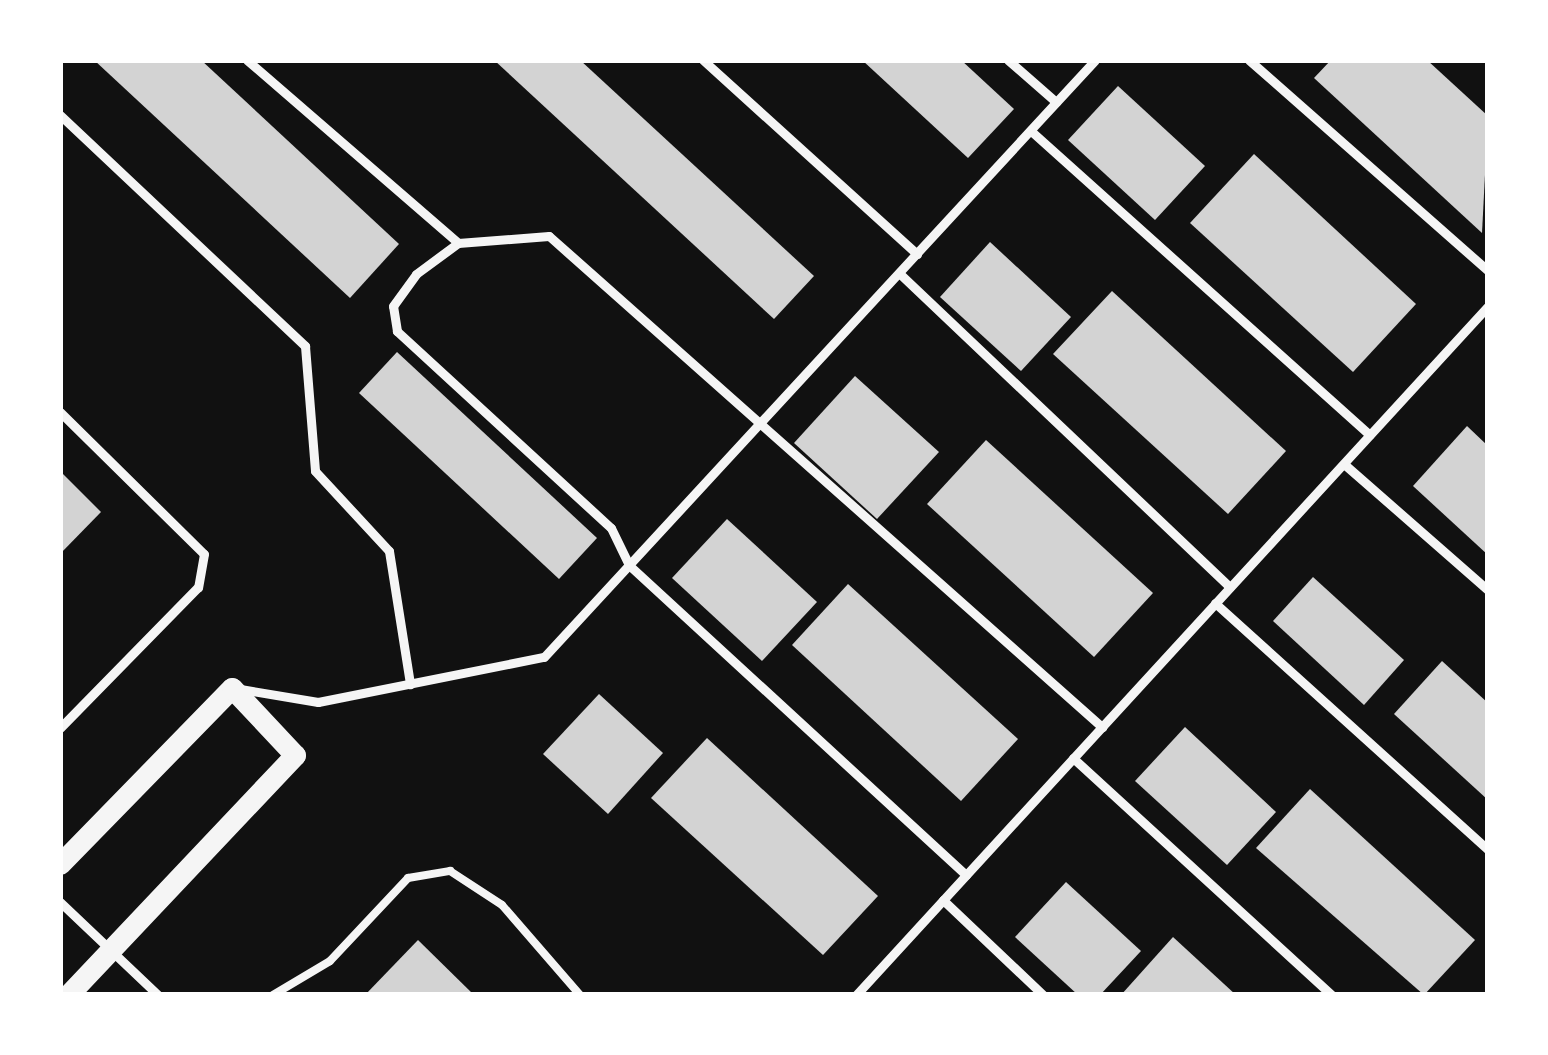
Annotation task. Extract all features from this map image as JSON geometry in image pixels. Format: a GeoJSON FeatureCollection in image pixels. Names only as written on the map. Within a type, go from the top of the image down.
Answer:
{"type":"FeatureCollection","features":[{"type":"Feature","properties":{"kind":"street"},"geometry":{"type":"LineString","coordinates":[[60,864],[232,688],[295,755],[68,995]]}},
{"type":"Feature","properties":{"kind":"lane"},"geometry":{"type":"LineString","coordinates":[[247,60],[458,243]]}},
{"type":"Feature","properties":{"kind":"lane"},"geometry":{"type":"LineString","coordinates":[[704,60],[916,254]]}},
{"type":"Feature","properties":{"kind":"lane"},"geometry":{"type":"LineString","coordinates":[[1008,60],[1056,102]]}},
{"type":"Feature","properties":{"kind":"lane"},"geometry":{"type":"LineString","coordinates":[[232,688],[318,702],[544,657],[1096,60]]}},
{"type":"Feature","properties":{"kind":"lane"},"geometry":{"type":"LineString","coordinates":[[1249,60],[1488,271]]}},
{"type":"Feature","properties":{"kind":"lane"},"geometry":{"type":"LineString","coordinates":[[60,116],[305,346],[315,471],[389,550],[410,684]]}},
{"type":"Feature","properties":{"kind":"lane"},"geometry":{"type":"LineString","coordinates":[[1030,131],[1370,435]]}},
{"type":"Feature","properties":{"kind":"lane"},"geometry":{"type":"LineString","coordinates":[[966,875],[629,565],[611,528],[397,331],[393,306],[458,243],[549,236],[1102,727]]}},
{"type":"Feature","properties":{"kind":"lane"},"geometry":{"type":"LineString","coordinates":[[899,273],[1230,587]]}},
{"type":"Feature","properties":{"kind":"lane"},"geometry":{"type":"LineString","coordinates":[[856,995],[1488,307]]}},
{"type":"Feature","properties":{"kind":"lane"},"geometry":{"type":"LineString","coordinates":[[60,412],[204,554],[199,587],[60,728]]}},
{"type":"Feature","properties":{"kind":"lane"},"geometry":{"type":"LineString","coordinates":[[1344,464],[1488,590]]}},
{"type":"Feature","properties":{"kind":"lane"},"geometry":{"type":"LineString","coordinates":[[1215,603],[1488,850]]}},
{"type":"Feature","properties":{"kind":"lane"},"geometry":{"type":"LineString","coordinates":[[1073,758],[1332,995]]}},
{"type":"Feature","properties":{"kind":"lane"},"geometry":{"type":"LineString","coordinates":[[943,901],[1043,995]]}},
{"type":"Feature","properties":{"kind":"lane"},"geometry":{"type":"LineString","coordinates":[[60,902],[158,995]]}},
{"type":"Feature","properties":{"kind":"path"},"geometry":{"type":"LineString","coordinates":[[273,995],[330,961],[408,878],[450,871],[502,905],[580,995]]}},
{"type":"Feature","properties":{"kind":"building"},"geometry":{"type":"Polygon","coordinates":[[[94,60],[201,60],[399,244],[350,298],[94,60]]]}},
{"type":"Feature","properties":{"kind":"building"},"geometry":{"type":"Polygon","coordinates":[[[494,60],[580,60],[814,276],[774,319],[494,60]]]}},
{"type":"Feature","properties":{"kind":"building"},"geometry":{"type":"Polygon","coordinates":[[[862,60],[961,60],[1014,109],[968,158],[862,60]]]}},
{"type":"Feature","properties":{"kind":"building"},"geometry":{"type":"Polygon","coordinates":[[[1331,60],[1427,60],[1488,116],[1482,233],[1314,78],[1331,60]]]}},
{"type":"Feature","properties":{"kind":"building"},"geometry":{"type":"Polygon","coordinates":[[[1118,86],[1205,166],[1155,220],[1068,140],[1118,86]]]}},
{"type":"Feature","properties":{"kind":"building"},"geometry":{"type":"Polygon","coordinates":[[[1254,154],[1416,304],[1353,372],[1190,223],[1254,154]]]}},
{"type":"Feature","properties":{"kind":"building"},"geometry":{"type":"Polygon","coordinates":[[[990,242],[1071,317],[1021,371],[940,297],[990,242]]]}},
{"type":"Feature","properties":{"kind":"building"},"geometry":{"type":"Polygon","coordinates":[[[1112,291],[1286,451],[1228,514],[1053,354],[1112,291]]]}},
{"type":"Feature","properties":{"kind":"building"},"geometry":{"type":"Polygon","coordinates":[[[397,352],[597,538],[559,579],[359,393],[397,352]]]}},
{"type":"Feature","properties":{"kind":"building"},"geometry":{"type":"Polygon","coordinates":[[[855,376],[939,452],[877,519],[794,443],[855,376]]]}},
{"type":"Feature","properties":{"kind":"building"},"geometry":{"type":"Polygon","coordinates":[[[1467,426],[1488,446],[1488,555],[1413,486],[1467,426]]]}},
{"type":"Feature","properties":{"kind":"building"},"geometry":{"type":"Polygon","coordinates":[[[986,440],[1153,593],[1094,657],[927,504],[986,440]]]}},
{"type":"Feature","properties":{"kind":"building"},"geometry":{"type":"Polygon","coordinates":[[[60,471],[101,512],[60,554],[60,471]]]}},
{"type":"Feature","properties":{"kind":"building"},"geometry":{"type":"Polygon","coordinates":[[[727,519],[817,602],[762,661],[672,578],[727,519]]]}},
{"type":"Feature","properties":{"kind":"building"},"geometry":{"type":"Polygon","coordinates":[[[1313,577],[1404,660],[1364,705],[1273,621],[1313,577]]]}},
{"type":"Feature","properties":{"kind":"building"},"geometry":{"type":"Polygon","coordinates":[[[848,584],[1018,739],[961,801],[792,645],[848,584]]]}},
{"type":"Feature","properties":{"kind":"building"},"geometry":{"type":"Polygon","coordinates":[[[1442,661],[1488,703],[1488,800],[1394,714],[1442,661]]]}},
{"type":"Feature","properties":{"kind":"building"},"geometry":{"type":"Polygon","coordinates":[[[599,694],[663,753],[608,814],[543,754],[599,694]]]}},
{"type":"Feature","properties":{"kind":"building"},"geometry":{"type":"Polygon","coordinates":[[[1185,727],[1276,812],[1227,865],[1135,781],[1185,727]]]}},
{"type":"Feature","properties":{"kind":"building"},"geometry":{"type":"Polygon","coordinates":[[[707,738],[878,896],[823,955],[651,798],[707,738]]]}},
{"type":"Feature","properties":{"kind":"building"},"geometry":{"type":"Polygon","coordinates":[[[1310,789],[1475,940],[1424,995],[1256,848],[1310,789]]]}},
{"type":"Feature","properties":{"kind":"building"},"geometry":{"type":"Polygon","coordinates":[[[1066,882],[1141,951],[1100,995],[1078,995],[1015,937],[1066,882]]]}},
{"type":"Feature","properties":{"kind":"building"},"geometry":{"type":"Polygon","coordinates":[[[1173,937],[1236,995],[1121,995],[1173,937]]]}},
{"type":"Feature","properties":{"kind":"building"},"geometry":{"type":"Polygon","coordinates":[[[418,940],[474,995],[365,995],[418,940]]]}}]}
